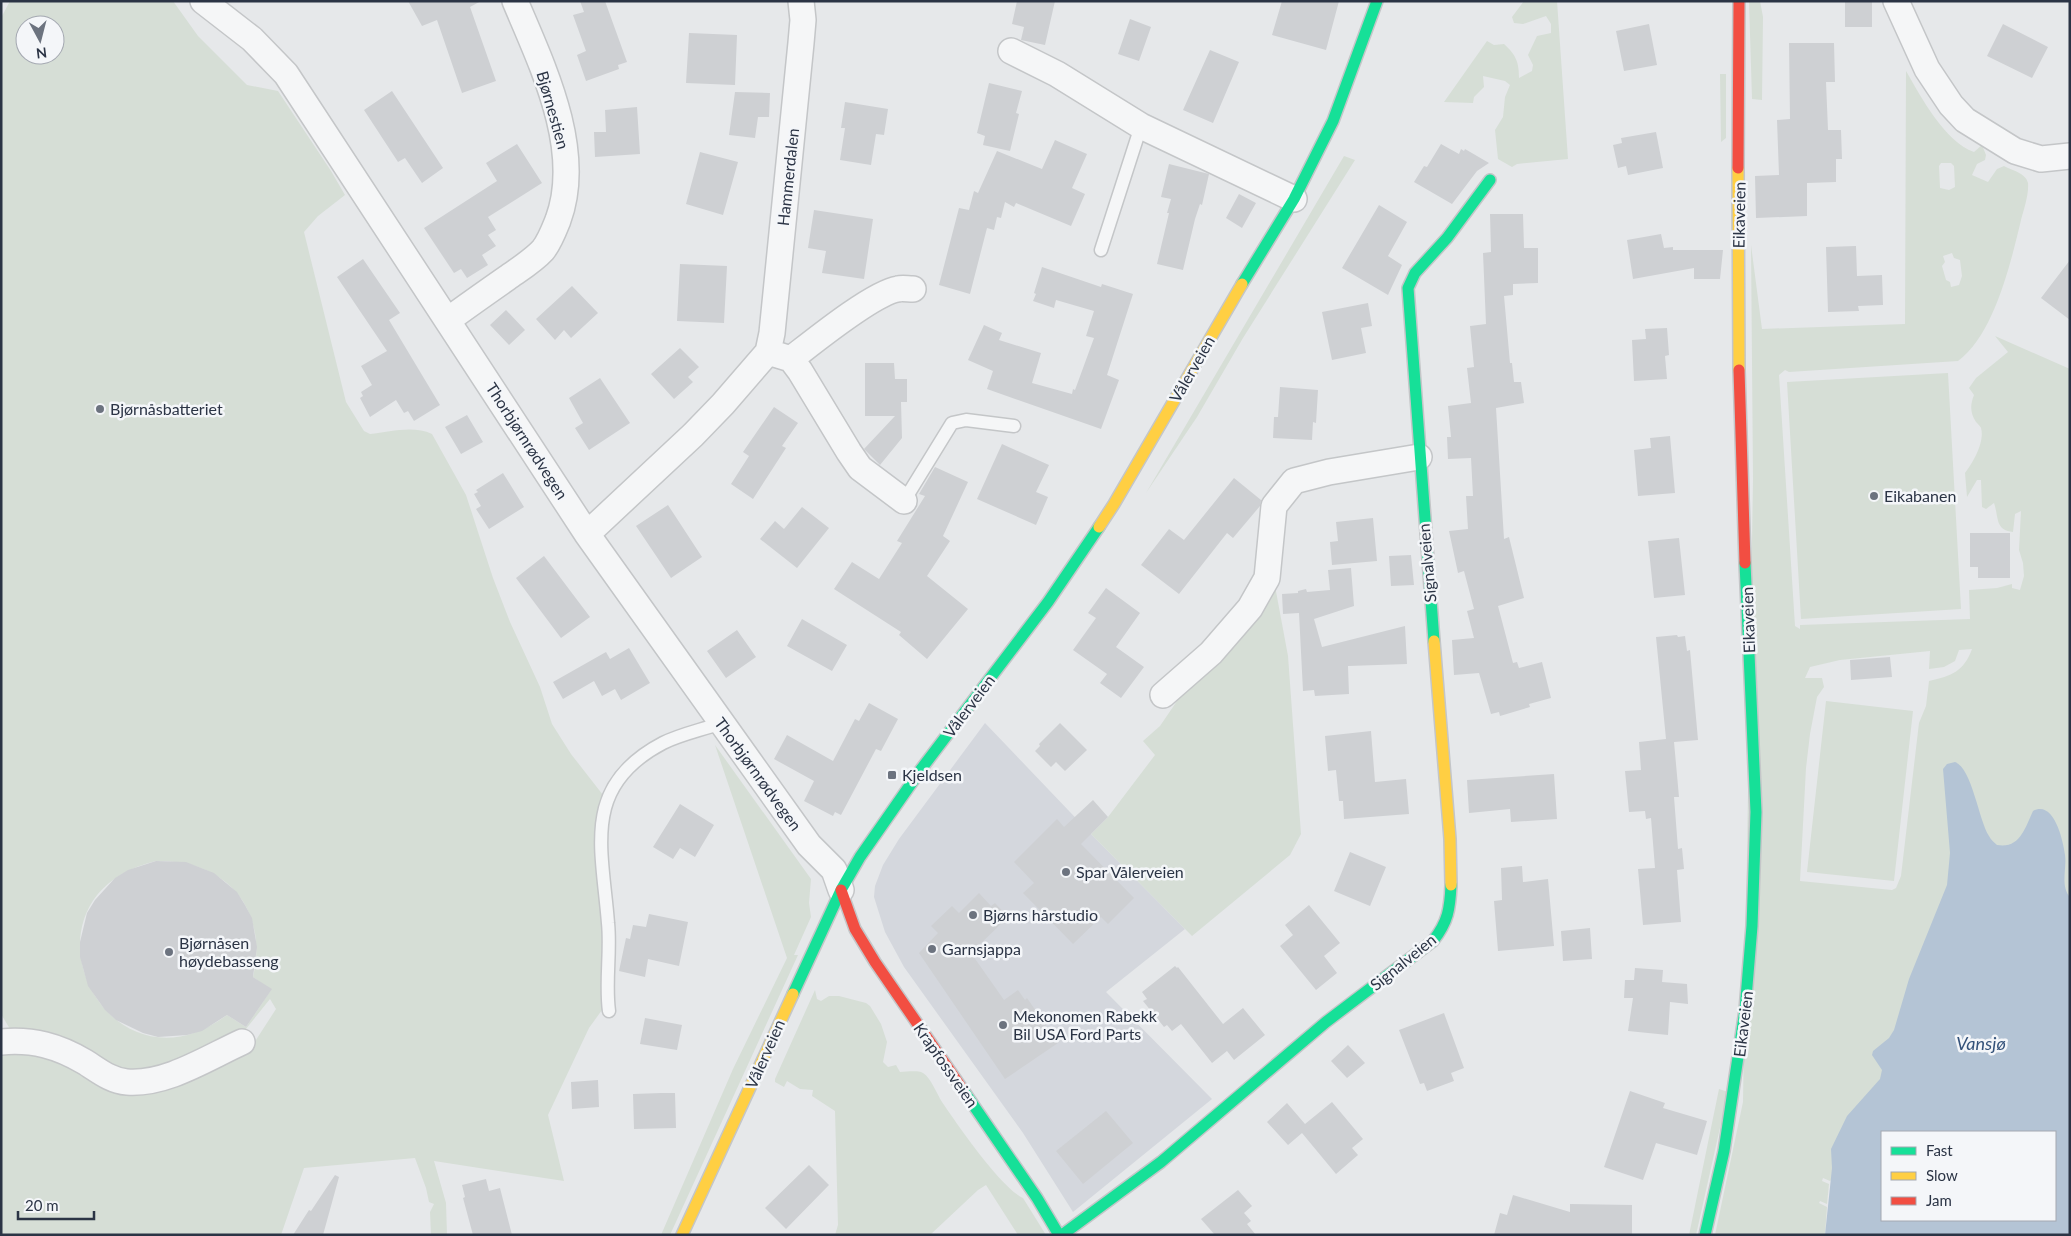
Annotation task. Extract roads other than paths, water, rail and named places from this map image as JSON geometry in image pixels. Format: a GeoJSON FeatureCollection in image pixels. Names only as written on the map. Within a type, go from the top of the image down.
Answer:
{"type":"FeatureCollection","features":[{"type":"Feature","properties":{"kind":"street","name":"Thorbjørnrødvegen"},"geometry":{"type":"LineString","coordinates":[[203,1],[252,39],[286,74],[587,534],[809,845],[834,870],[841,890]]}},
{"type":"Feature","properties":{"kind":"street","name":"Bjørnestien"},"geometry":{"type":"LineString","coordinates":[[448,320],[521,268],[542,250],[554,231],[562,210],[567,187],[567,164],[561,128],[552,95],[515,1]]}},
{"type":"Feature","properties":{"kind":"street","name":"Hammerdalen"},"geometry":{"type":"LineString","coordinates":[[779,355],[772,333],[801,43],[803,20],[801,1]]}},
{"type":"Feature","properties":{"kind":"street","name":"Vålerveien"},"geometry":{"type":"LineString","coordinates":[[682,1235],[841,890],[860,857],[922,768],[1048,602],[1114,504],[1250,270],[1294,199],[1333,122],[1376,1]]}},
{"type":"Feature","properties":{"kind":"street","name":"Eikaveien"},"geometry":{"type":"LineString","coordinates":[[1705,1235],[1724,1151],[1746,1010],[1752,926],[1756,812],[1744,551],[1738,321],[1739,1]]}},
{"type":"Feature","properties":{"kind":"street"},"geometry":{"type":"LineString","coordinates":[[1896,1],[1927,69],[1950,105],[1965,120],[2015,151],[2041,159],[2070,156]]}},
{"type":"Feature","properties":{"kind":"street"},"geometry":{"type":"LineString","coordinates":[[1011,51],[1057,74],[1141,126],[1294,199]]}},
{"type":"Feature","properties":{"kind":"street","name":"Signalveien"},"geometry":{"type":"LineString","coordinates":[[1061,1235],[1161,1162],[1326,1022],[1433,941],[1443,929],[1451,889],[1450,839],[1419,458],[1408,288],[1415,273],[1447,238],[1490,180]]}},
{"type":"Feature","properties":{"kind":"street"},"geometry":{"type":"LineString","coordinates":[[587,534],[693,435],[723,404],[779,355],[883,295],[897,289],[913,289]]}},
{"type":"Feature","properties":{"kind":"street"},"geometry":{"type":"LineString","coordinates":[[779,355],[800,371],[860,468],[904,501]]}},
{"type":"Feature","properties":{"kind":"street"},"geometry":{"type":"LineString","coordinates":[[1163,695],[1211,653],[1250,608],[1267,578],[1274,506],[1294,481],[1329,472],[1419,458]]}},
{"type":"Feature","properties":{"kind":"street","name":"Krapfossveien"},"geometry":{"type":"LineString","coordinates":[[841,890],[855,929],[875,962],[1061,1235]]}},
{"type":"Feature","properties":{"kind":"street"},"geometry":{"type":"LineString","coordinates":[[1,1042],[31,1041],[55,1047],[114,1079],[137,1082],[167,1077],[242,1042]]}},
{"type":"Feature","properties":{"kind":"lane"},"geometry":{"type":"LineString","coordinates":[[1101,250],[1141,126]]}},
{"type":"Feature","properties":{"kind":"lane"},"geometry":{"type":"LineString","coordinates":[[904,501],[952,423],[966,420],[1014,426]]}},
{"type":"Feature","properties":{"kind":"lane"},"geometry":{"type":"LineString","coordinates":[[609,1011],[608,925],[600,836],[609,793],[627,769],[643,754],[687,733],[721,723]]}},
{"type":"Feature","properties":{"kind":"water","name":"Vansjø"},"geometry":{"type":"Polygon","coordinates":[[[1955,762],[1961,766],[1971,784],[1985,829],[1997,845],[2011,844],[2021,836],[2033,811],[2040,809],[2047,811],[2052,816],[2060,832],[2064,848],[2065,888],[2070,897],[2070,1235],[1825,1235],[1832,1168],[1831,1149],[1847,1116],[1880,1079],[1882,1070],[1872,1055],[1873,1051],[1889,1038],[1894,1030],[1909,979],[1947,885],[1950,853],[1943,769],[1947,764],[1955,762]]]}},
{"type":"Feature","properties":{"kind":"place","name":"Bjørnåsbatteriet"},"geometry":{"type":"Point","coordinates":[100,409]}},
{"type":"Feature","properties":{"kind":"place","name":"Eikabanen"},"geometry":{"type":"Point","coordinates":[1874,496]}},
{"type":"Feature","properties":{"kind":"place","name":"Kjeldsen"},"geometry":{"type":"Point","coordinates":[892,775]}},
{"type":"Feature","properties":{"kind":"place","name":"Spar Vålerveien"},"geometry":{"type":"Point","coordinates":[1066,872]}},
{"type":"Feature","properties":{"kind":"place","name":"Bjørns hårstudio"},"geometry":{"type":"Point","coordinates":[973,915]}},
{"type":"Feature","properties":{"kind":"place","name":"Garnsjappa"},"geometry":{"type":"Point","coordinates":[932,949]}},
{"type":"Feature","properties":{"kind":"place","name":"Bjørnåsen høydebasseng"},"geometry":{"type":"Point","coordinates":[169,952]}},
{"type":"Feature","properties":{"kind":"place","name":"Mekonomen Rabekk Bil USA Ford Parts"},"geometry":{"type":"Point","coordinates":[1003,1025]}}]}
